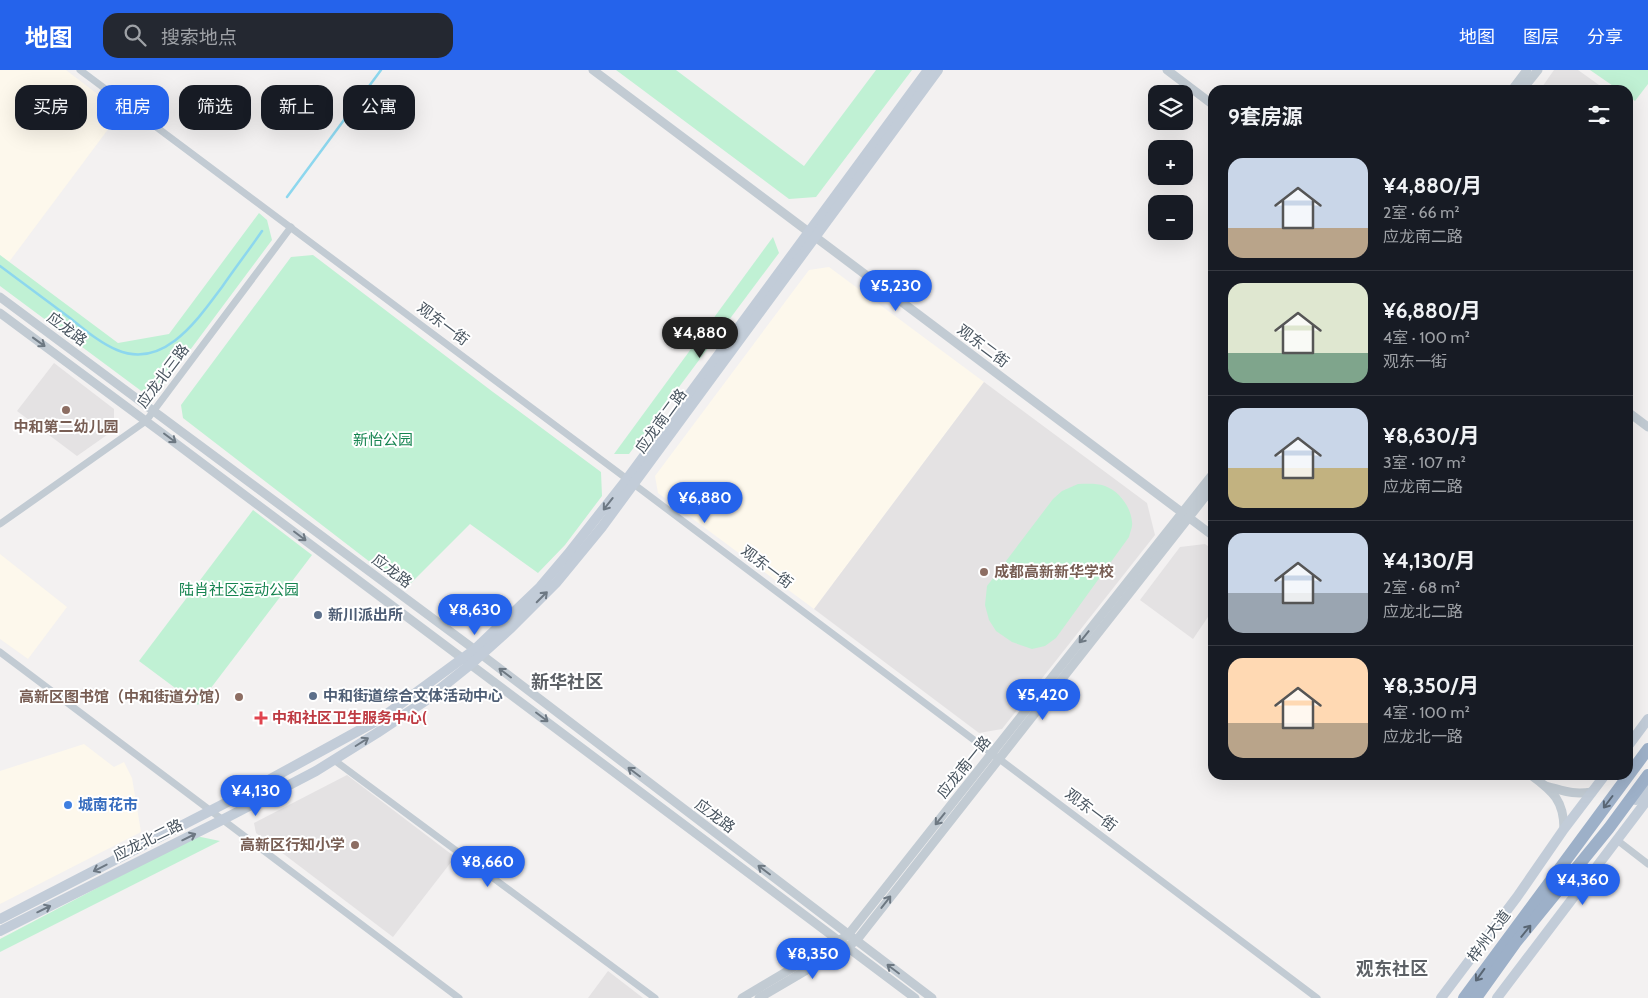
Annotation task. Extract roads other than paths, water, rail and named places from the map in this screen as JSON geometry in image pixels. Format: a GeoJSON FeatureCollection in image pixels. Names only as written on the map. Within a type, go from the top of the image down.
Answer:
{"type":"FeatureCollection","features":[{"type":"Feature","properties":{"kind":"highway","name":"梓州大道"},"geometry":{"type":"LineString","coordinates":[[1633,769],[1648,749]]}},
{"type":"Feature","properties":{"kind":"highway","name":"梓州大道"},"geometry":{"type":"LineString","coordinates":[[1476,998],[1516,942],[1609,828],[1648,775]]}},
{"type":"Feature","properties":{"kind":"highway","name":"梓州大道"},"geometry":{"type":"LineString","coordinates":[[1464,998],[1625,780]]}},
{"type":"Feature","properties":{"kind":"main road","name":"应龙南二路"},"geometry":{"type":"LineString","coordinates":[[478,652],[556,583],[602,527],[631,482],[812,234],[928,70]]}},
{"type":"Feature","properties":{"kind":"main road","name":"应龙南二路"},"geometry":{"type":"LineString","coordinates":[[812,234],[938,70]]}},
{"type":"Feature","properties":{"kind":"main road","name":"应龙北二路"},"geometry":{"type":"LineString","coordinates":[[0,931],[316,771],[425,701],[478,652]]}},
{"type":"Feature","properties":{"kind":"main road","name":"应龙北二路"},"geometry":{"type":"LineString","coordinates":[[0,919],[210,811],[380,719],[467,661]]}},
{"type":"Feature","properties":{"kind":"main road"},"geometry":{"type":"LineString","coordinates":[[1633,739],[1648,719]]}},
{"type":"Feature","properties":{"kind":"main road"},"geometry":{"type":"LineString","coordinates":[[1441,998],[1601,780]]}},
{"type":"Feature","properties":{"kind":"main road"},"geometry":{"type":"LineString","coordinates":[[1609,828],[1648,786]]}},
{"type":"Feature","properties":{"kind":"main road"},"geometry":{"type":"LineString","coordinates":[[1498,998],[1648,799]]}},
{"type":"Feature","properties":{"kind":"street","name":"观东一街"},"geometry":{"type":"LineString","coordinates":[[80,70],[292,227],[1316,998]]}},
{"type":"Feature","properties":{"kind":"street","name":"观东二街"},"geometry":{"type":"LineString","coordinates":[[594,70],[1208,532]]}},
{"type":"Feature","properties":{"kind":"street"},"geometry":{"type":"LineString","coordinates":[[1167,70],[1208,101]]}},
{"type":"Feature","properties":{"kind":"street"},"geometry":{"type":"LineString","coordinates":[[1516,85],[1527,70]]}},
{"type":"Feature","properties":{"kind":"street"},"geometry":{"type":"LineString","coordinates":[[1526,85],[1538,70]]}},
{"type":"Feature","properties":{"kind":"street","name":"应龙北三路"},"geometry":{"type":"LineString","coordinates":[[0,524],[146,421],[292,227]]}},
{"type":"Feature","properties":{"kind":"street","name":"应龙路"},"geometry":{"type":"LineString","coordinates":[[0,297],[478,652],[932,998]]}},
{"type":"Feature","properties":{"kind":"street","name":"应龙路"},"geometry":{"type":"LineString","coordinates":[[0,313],[915,998]]}},
{"type":"Feature","properties":{"kind":"street"},"geometry":{"type":"LineString","coordinates":[[1633,416],[1648,427]]}},
{"type":"Feature","properties":{"kind":"street","name":"应龙南一路"},"geometry":{"type":"LineString","coordinates":[[1186,516],[1208,482]]}},
{"type":"Feature","properties":{"kind":"street","name":"应龙南一路"},"geometry":{"type":"LineString","coordinates":[[843,944],[848,935],[996,756],[1186,516],[1208,492]]}},
{"type":"Feature","properties":{"kind":"street"},"geometry":{"type":"LineString","coordinates":[[0,652],[459,998]]}},
{"type":"Feature","properties":{"kind":"street","name":"应龙南一路"},"geometry":{"type":"LineString","coordinates":[[856,941],[996,756]]}},
{"type":"Feature","properties":{"kind":"street"},"geometry":{"type":"LineString","coordinates":[[334,760],[655,998]]}},
{"type":"Feature","properties":{"kind":"street"},"geometry":{"type":"LineString","coordinates":[[1538,780],[1546,786],[1561,806],[1564,812],[1564,829]]}},
{"type":"Feature","properties":{"kind":"street"},"geometry":{"type":"LineString","coordinates":[[1546,786],[1570,794],[1592,792]]}},
{"type":"Feature","properties":{"kind":"street"},"geometry":{"type":"LineString","coordinates":[[1617,840],[1648,864]]}},
{"type":"Feature","properties":{"kind":"street"},"geometry":{"type":"LineString","coordinates":[[742,998],[843,944],[856,941]]}},
{"type":"Feature","properties":{"kind":"street"},"geometry":{"type":"LineString","coordinates":[[759,998],[843,944]]}},
{"type":"Feature","properties":{"kind":"waterway"},"geometry":{"type":"LineString","coordinates":[[287,197],[381,70]]}},
{"type":"Feature","properties":{"kind":"waterway"},"geometry":{"type":"LineString","coordinates":[[0,266],[105,344],[117,350],[134,354],[150,353],[165,347],[191,326],[213,300],[262,231]]}},
{"type":"Feature","properties":{"kind":"place","name":"中和第二幼儿园"},"geometry":{"type":"Point","coordinates":[66,410]}},
{"type":"Feature","properties":{"kind":"place","name":"成都高新新华学校"},"geometry":{"type":"Point","coordinates":[984,572]}},
{"type":"Feature","properties":{"kind":"place","name":"新川派出所"},"geometry":{"type":"Point","coordinates":[318,615]}},
{"type":"Feature","properties":{"kind":"place","name":"中和街道综合文体活动中心"},"geometry":{"type":"Point","coordinates":[313,696]}},
{"type":"Feature","properties":{"kind":"place","name":"高新区图书馆（中和街道分馆）"},"geometry":{"type":"Point","coordinates":[239,697]}},
{"type":"Feature","properties":{"kind":"place","name":"中和社区卫生服务中心("},"geometry":{"type":"Point","coordinates":[261,718]}},
{"type":"Feature","properties":{"kind":"place","name":"城南花市"},"geometry":{"type":"Point","coordinates":[68,805]}},
{"type":"Feature","properties":{"kind":"place","name":"高新区行知小学"},"geometry":{"type":"Point","coordinates":[355,845]}},
{"type":"Feature","properties":{"kind":"district","name":"新华社区"},"geometry":{"type":"Point","coordinates":[567,682]}},
{"type":"Feature","properties":{"kind":"district","name":"观东社区"},"geometry":{"type":"Point","coordinates":[1392,969]}},
{"type":"Feature","properties":{"kind":"park label","name":"新怡公园"},"geometry":{"type":"Point","coordinates":[383,440]}},
{"type":"Feature","properties":{"kind":"park label","name":"陆肖社区运动公园"},"geometry":{"type":"Point","coordinates":[239,590]}}]}
